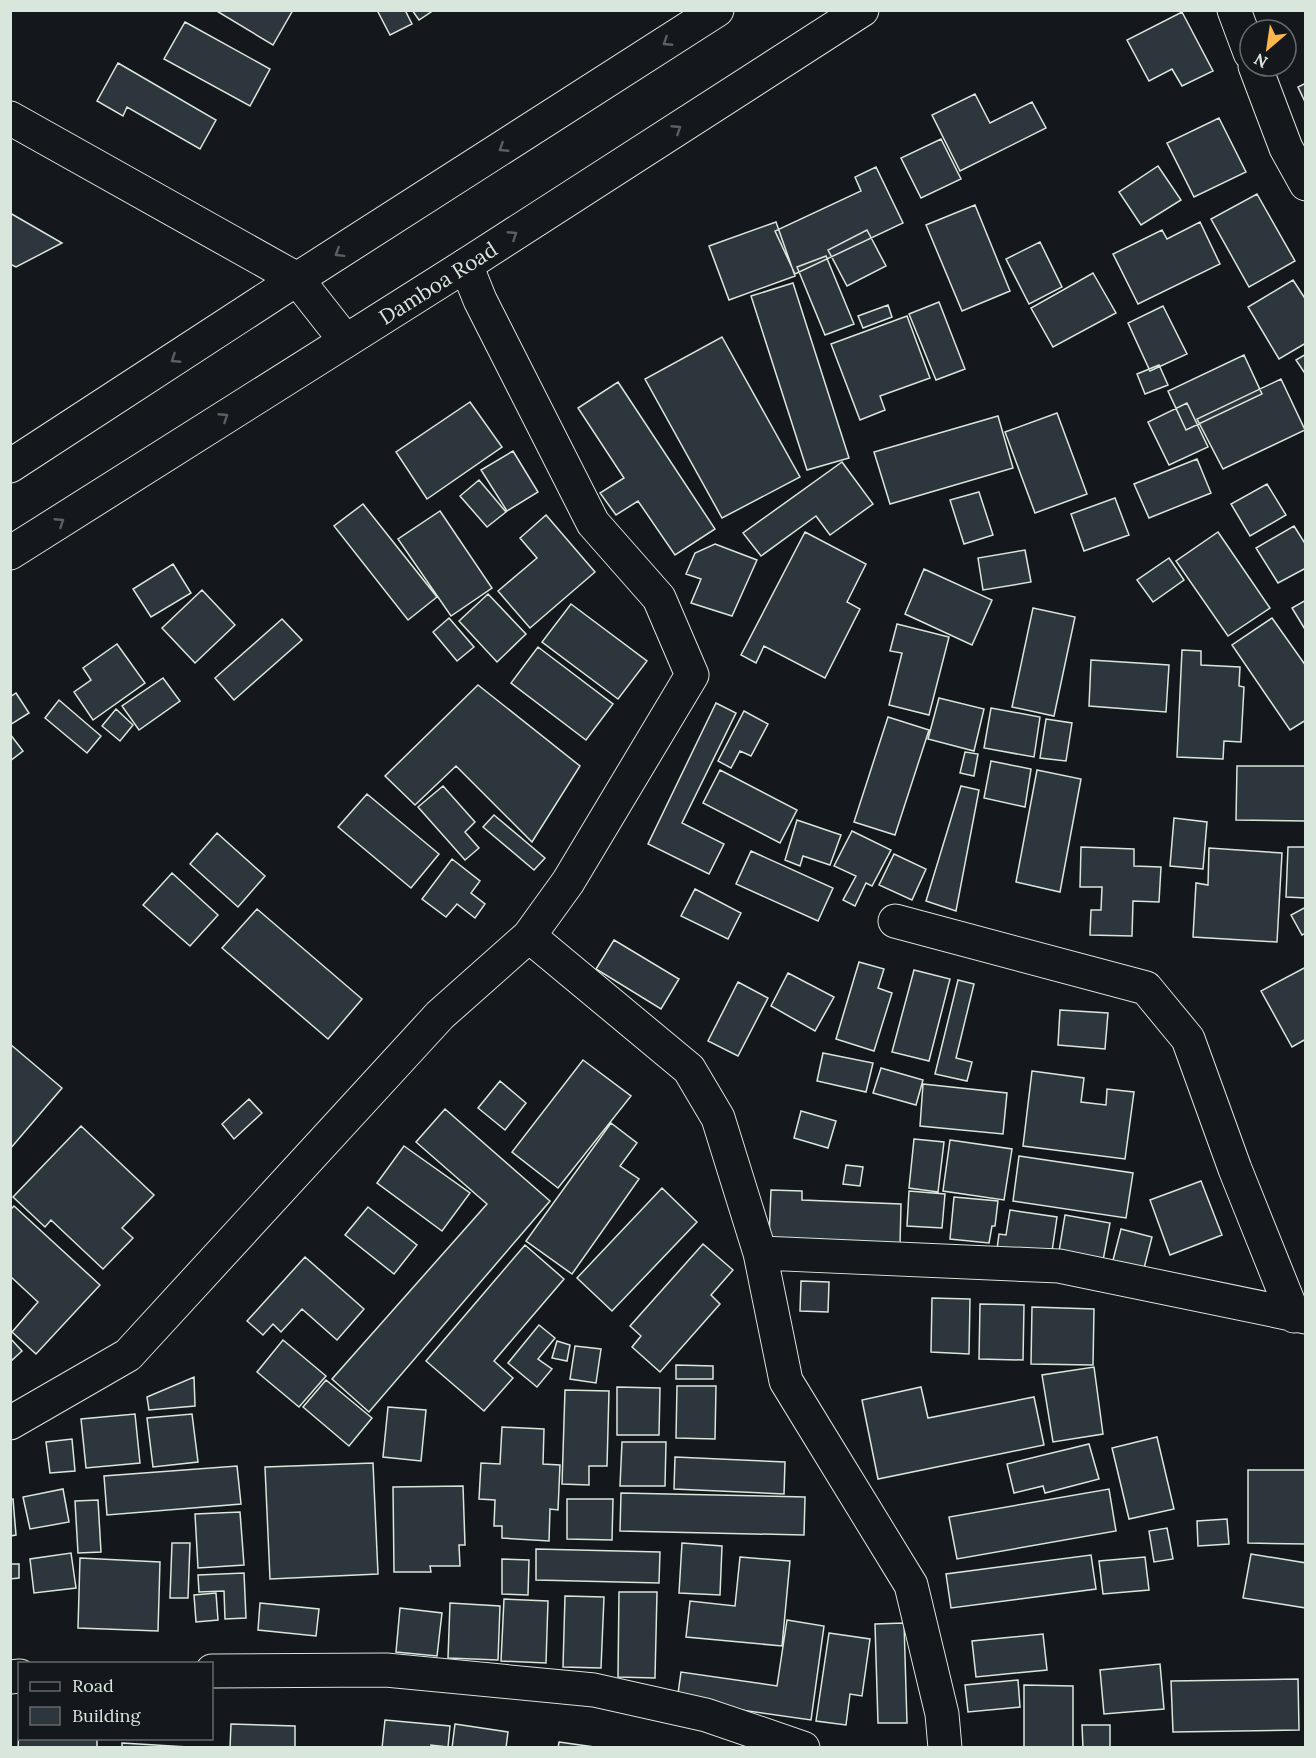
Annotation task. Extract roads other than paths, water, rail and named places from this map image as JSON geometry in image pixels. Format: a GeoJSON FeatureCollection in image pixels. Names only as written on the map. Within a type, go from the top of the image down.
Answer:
{"type":"FeatureCollection","features":[{"type":"Feature","properties":{"kind":"street"},"geometry":{"type":"LineString","coordinates":[[10,466],[717,10]]}},
{"type":"Feature","properties":{"kind":"street","name":"Damboa Road"},"geometry":{"type":"LineString","coordinates":[[10,554],[466,265],[862,10]]}},
{"type":"Feature","properties":{"kind":"street"},"geometry":{"type":"LineString","coordinates":[[1260,78],[1286,148],[1305,184]]}},
{"type":"Feature","properties":{"kind":"street"},"geometry":{"type":"LineString","coordinates":[[10,118],[297,279],[345,340]]}},
{"type":"Feature","properties":{"kind":"street"},"geometry":{"type":"LineString","coordinates":[[10,1423],[128,1355],[440,1015],[529,936],[568,882],[692,675],[660,598],[593,523],[480,300],[466,265]]}},
{"type":"Feature","properties":{"kind":"street"},"geometry":{"type":"LineString","coordinates":[[895,921],[1146,988],[1188,1039],[1235,1169],[1300,1316]]}},
{"type":"Feature","properties":{"kind":"street"},"geometry":{"type":"LineString","coordinates":[[529,936],[689,1069],[718,1118],[760,1253],[786,1381],[911,1585],[942,1714],[945,1748]]}},
{"type":"Feature","properties":{"kind":"street"},"geometry":{"type":"LineString","coordinates":[[760,1253],[1059,1266],[1300,1316]]}},
{"type":"Feature","properties":{"kind":"street"},"geometry":{"type":"LineString","coordinates":[[213,1671],[386,1670],[594,1690],[706,1715],[803,1748]]}}]}
